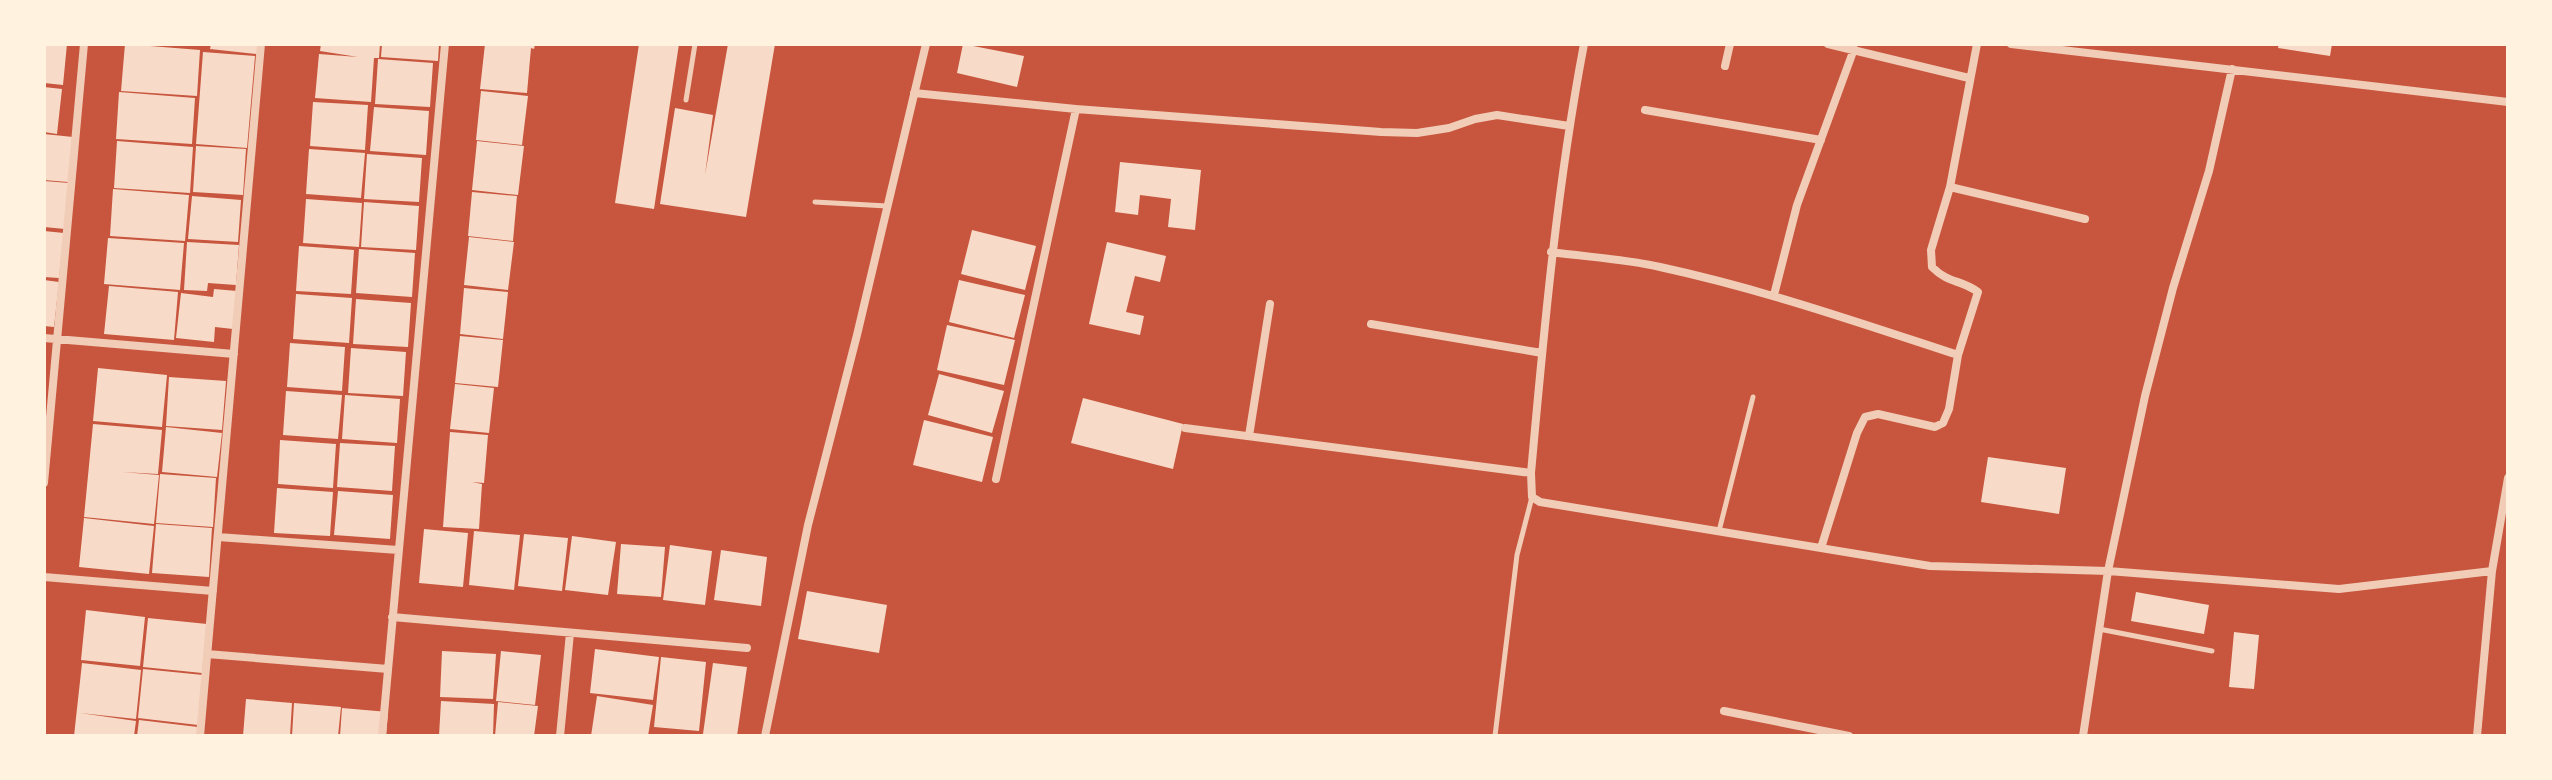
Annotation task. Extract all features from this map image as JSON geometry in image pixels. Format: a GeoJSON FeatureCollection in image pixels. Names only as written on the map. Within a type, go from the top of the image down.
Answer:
{"type":"FeatureCollection","features":[{"type":"Feature","properties":{"kind":"street"},"geometry":{"type":"LineString","coordinates":[[44,483],[84,44]]}},
{"type":"Feature","properties":{"kind":"street"},"geometry":{"type":"LineString","coordinates":[[200,736],[261,44]]}},
{"type":"Feature","properties":{"kind":"street"},"geometry":{"type":"LineString","coordinates":[[382,736],[445,44]]}},
{"type":"Feature","properties":{"kind":"street"},"geometry":{"type":"LineString","coordinates":[[765,736],[808,525],[926,44]]}},
{"type":"Feature","properties":{"kind":"street"},"geometry":{"type":"LineString","coordinates":[[1584,44],[1551,252],[1531,473],[1532,497],[1540,502],[1930,566],[2108,571],[2339,589],[2492,571]]}},
{"type":"Feature","properties":{"kind":"street"},"geometry":{"type":"LineString","coordinates":[[1725,66],[1730,44]]}},
{"type":"Feature","properties":{"kind":"street"},"geometry":{"type":"LineString","coordinates":[[1828,44],[1969,78]]}},
{"type":"Feature","properties":{"kind":"street"},"geometry":{"type":"LineString","coordinates":[[1821,548],[1857,433],[1865,417],[1878,414],[1935,427],[1943,423],[1949,409],[1958,355],[1978,292],[1966,284],[1945,280],[1932,267],[1931,250],[1950,187],[1977,44]]}},
{"type":"Feature","properties":{"kind":"street"},"geometry":{"type":"LineString","coordinates":[[2011,44],[2508,102]]}},
{"type":"Feature","properties":{"kind":"street"},"geometry":{"type":"LineString","coordinates":[[1774,295],[1797,205],[1854,49]]}},
{"type":"Feature","properties":{"kind":"street"},"geometry":{"type":"LineString","coordinates":[[2083,736],[2108,571],[2145,396],[2173,288],[2213,157],[2232,69]]}},
{"type":"Feature","properties":{"kind":"street"},"geometry":{"type":"LineString","coordinates":[[914,93],[1076,109],[1381,132],[1417,133],[1497,115],[1569,126]]}},
{"type":"Feature","properties":{"kind":"street"},"geometry":{"type":"LineString","coordinates":[[996,479],[1076,109]]}},
{"type":"Feature","properties":{"kind":"street"},"geometry":{"type":"LineString","coordinates":[[1645,110],[1821,140]]}},
{"type":"Feature","properties":{"kind":"street"},"geometry":{"type":"LineString","coordinates":[[1950,187],[2085,219]]}},
{"type":"Feature","properties":{"kind":"street"},"geometry":{"type":"LineString","coordinates":[[1551,252],[1657,266],[1774,295],[1958,355]]}},
{"type":"Feature","properties":{"kind":"street"},"geometry":{"type":"LineString","coordinates":[[1249,436],[1270,304]]}},
{"type":"Feature","properties":{"kind":"street"},"geometry":{"type":"LineString","coordinates":[[1371,324],[1542,353]]}},
{"type":"Feature","properties":{"kind":"street"},"geometry":{"type":"LineString","coordinates":[[44,338],[234,354]]}},
{"type":"Feature","properties":{"kind":"street"},"geometry":{"type":"LineString","coordinates":[[1185,428],[1531,473]]}},
{"type":"Feature","properties":{"kind":"street"},"geometry":{"type":"LineString","coordinates":[[2477,736],[2492,571],[2508,478]]}},
{"type":"Feature","properties":{"kind":"street"},"geometry":{"type":"LineString","coordinates":[[218,537],[398,550]]}},
{"type":"Feature","properties":{"kind":"street"},"geometry":{"type":"LineString","coordinates":[[44,577],[213,591]]}},
{"type":"Feature","properties":{"kind":"street"},"geometry":{"type":"LineString","coordinates":[[392,617],[747,648]]}},
{"type":"Feature","properties":{"kind":"street"},"geometry":{"type":"LineString","coordinates":[[560,736],[570,633]]}},
{"type":"Feature","properties":{"kind":"street"},"geometry":{"type":"LineString","coordinates":[[207,654],[388,669]]}},
{"type":"Feature","properties":{"kind":"street"},"geometry":{"type":"LineString","coordinates":[[1724,711],[1849,736]]}},
{"type":"Feature","properties":{"kind":"lane"},"geometry":{"type":"LineString","coordinates":[[686,100],[695,44]]}},
{"type":"Feature","properties":{"kind":"lane"},"geometry":{"type":"LineString","coordinates":[[815,202],[887,206]]}},
{"type":"Feature","properties":{"kind":"lane"},"geometry":{"type":"LineString","coordinates":[[1719,531],[1753,397]]}},
{"type":"Feature","properties":{"kind":"lane"},"geometry":{"type":"LineString","coordinates":[[1495,736],[1517,555],[1532,497]]}},
{"type":"Feature","properties":{"kind":"lane"},"geometry":{"type":"LineString","coordinates":[[2099,629],[2212,651]]}},
{"type":"Feature","properties":{"kind":"building"},"geometry":{"type":"Polygon","coordinates":[[[44,44],[67,44],[63,85],[44,83],[44,44]]]}},
{"type":"Feature","properties":{"kind":"building"},"geometry":{"type":"Polygon","coordinates":[[[125,44],[200,50],[197,96],[121,91],[125,44]]]}},
{"type":"Feature","properties":{"kind":"building"},"geometry":{"type":"Polygon","coordinates":[[[211,44],[258,44],[257,54],[210,49],[211,44]]]}},
{"type":"Feature","properties":{"kind":"building"},"geometry":{"type":"Polygon","coordinates":[[[321,44],[380,44],[379,58],[374,58],[371,102],[315,98],[319,54],[358,57],[320,51],[321,44]]]}},
{"type":"Feature","properties":{"kind":"building"},"geometry":{"type":"Polygon","coordinates":[[[382,44],[439,44],[438,61],[381,57],[382,44]]]}},
{"type":"Feature","properties":{"kind":"building"},"geometry":{"type":"Polygon","coordinates":[[[485,44],[535,44],[534,49],[531,48],[527,93],[480,89],[485,44]]]}},
{"type":"Feature","properties":{"kind":"building"},"geometry":{"type":"Polygon","coordinates":[[[639,44],[679,44],[654,209],[615,203],[639,44]]]}},
{"type":"Feature","properties":{"kind":"building"},"geometry":{"type":"Polygon","coordinates":[[[728,44],[775,44],[746,217],[660,204],[675,108],[713,115],[705,175],[728,44]]]}},
{"type":"Feature","properties":{"kind":"building"},"geometry":{"type":"Polygon","coordinates":[[[963,44],[1024,56],[1017,87],[957,73],[963,44]]]}},
{"type":"Feature","properties":{"kind":"building"},"geometry":{"type":"Polygon","coordinates":[[[2279,44],[2332,44],[2330,56],[2278,48],[2279,44]]]}},
{"type":"Feature","properties":{"kind":"building"},"geometry":{"type":"Polygon","coordinates":[[[203,52],[255,56],[247,148],[196,144],[203,52]]]}},
{"type":"Feature","properties":{"kind":"building"},"geometry":{"type":"Polygon","coordinates":[[[378,59],[433,63],[430,107],[375,104],[378,59]]]}},
{"type":"Feature","properties":{"kind":"building"},"geometry":{"type":"Polygon","coordinates":[[[44,87],[62,89],[57,134],[44,132],[44,87]]]}},
{"type":"Feature","properties":{"kind":"building"},"geometry":{"type":"Polygon","coordinates":[[[481,91],[528,96],[522,145],[476,140],[481,91]]]}},
{"type":"Feature","properties":{"kind":"building"},"geometry":{"type":"Polygon","coordinates":[[[119,92],[195,98],[192,144],[116,139],[119,92]]]}},
{"type":"Feature","properties":{"kind":"building"},"geometry":{"type":"Polygon","coordinates":[[[313,102],[368,105],[365,150],[310,146],[313,102]]]}},
{"type":"Feature","properties":{"kind":"building"},"geometry":{"type":"Polygon","coordinates":[[[374,107],[429,111],[426,155],[370,151],[374,107]]]}},
{"type":"Feature","properties":{"kind":"building"},"geometry":{"type":"Polygon","coordinates":[[[44,134],[73,137],[68,182],[44,180],[44,134]]]}},
{"type":"Feature","properties":{"kind":"building"},"geometry":{"type":"Polygon","coordinates":[[[117,141],[193,147],[190,193],[114,188],[117,141]]]}},
{"type":"Feature","properties":{"kind":"building"},"geometry":{"type":"Polygon","coordinates":[[[477,141],[524,146],[518,195],[472,190],[477,141]]]}},
{"type":"Feature","properties":{"kind":"building"},"geometry":{"type":"Polygon","coordinates":[[[196,146],[246,149],[243,195],[193,192],[196,146]]]}},
{"type":"Feature","properties":{"kind":"building"},"geometry":{"type":"Polygon","coordinates":[[[309,149],[365,153],[361,198],[306,194],[309,149]]]}},
{"type":"Feature","properties":{"kind":"building"},"geometry":{"type":"Polygon","coordinates":[[[367,154],[422,158],[419,202],[364,199],[367,154]]]}},
{"type":"Feature","properties":{"kind":"building"},"geometry":{"type":"Polygon","coordinates":[[[1120,162],[1201,170],[1195,230],[1168,227],[1171,199],[1140,195],[1138,215],[1115,212],[1120,162]]]}},
{"type":"Feature","properties":{"kind":"building"},"geometry":{"type":"Polygon","coordinates":[[[44,181],[69,183],[65,229],[44,227],[44,181]]]}},
{"type":"Feature","properties":{"kind":"building"},"geometry":{"type":"Polygon","coordinates":[[[113,189],[189,195],[185,241],[110,236],[113,189]]]}},
{"type":"Feature","properties":{"kind":"building"},"geometry":{"type":"Polygon","coordinates":[[[472,192],[517,196],[513,241],[468,236],[472,192]]]}},
{"type":"Feature","properties":{"kind":"building"},"geometry":{"type":"Polygon","coordinates":[[[192,196],[241,200],[238,242],[188,239],[192,196]]]}},
{"type":"Feature","properties":{"kind":"building"},"geometry":{"type":"Polygon","coordinates":[[[306,199],[362,203],[359,247],[303,243],[306,199]]]}},
{"type":"Feature","properties":{"kind":"building"},"geometry":{"type":"Polygon","coordinates":[[[364,202],[419,206],[416,250],[361,247],[364,202]]]}},
{"type":"Feature","properties":{"kind":"building"},"geometry":{"type":"Polygon","coordinates":[[[972,230],[1036,246],[1025,290],[961,274],[972,230]]]}},
{"type":"Feature","properties":{"kind":"building"},"geometry":{"type":"Polygon","coordinates":[[[44,231],[64,233],[59,278],[44,277],[44,231]]]}},
{"type":"Feature","properties":{"kind":"building"},"geometry":{"type":"Polygon","coordinates":[[[469,237],[514,242],[508,290],[464,285],[469,237]]]}},
{"type":"Feature","properties":{"kind":"building"},"geometry":{"type":"Polygon","coordinates":[[[108,238],[184,243],[180,290],[104,284],[108,238]]]}},
{"type":"Feature","properties":{"kind":"building"},"geometry":{"type":"Polygon","coordinates":[[[187,242],[239,245],[236,285],[208,283],[207,291],[184,290],[187,242]]]}},
{"type":"Feature","properties":{"kind":"building"},"geometry":{"type":"Polygon","coordinates":[[[1107,242],[1166,256],[1160,282],[1135,276],[1126,312],[1144,316],[1140,335],[1089,324],[1107,242]]]}},
{"type":"Feature","properties":{"kind":"building"},"geometry":{"type":"Polygon","coordinates":[[[299,246],[354,250],[351,294],[296,291],[299,246]]]}},
{"type":"Feature","properties":{"kind":"building"},"geometry":{"type":"Polygon","coordinates":[[[359,249],[415,253],[412,297],[356,293],[359,249]]]}},
{"type":"Feature","properties":{"kind":"building"},"geometry":{"type":"Polygon","coordinates":[[[44,280],[59,282],[54,327],[44,326],[44,280]]]}},
{"type":"Feature","properties":{"kind":"building"},"geometry":{"type":"Polygon","coordinates":[[[959,280],[1025,295],[1014,338],[949,322],[959,280]]]}},
{"type":"Feature","properties":{"kind":"building"},"geometry":{"type":"Polygon","coordinates":[[[109,286],[178,292],[174,340],[104,334],[109,286]]]}},
{"type":"Feature","properties":{"kind":"building"},"geometry":{"type":"Polygon","coordinates":[[[464,288],[508,292],[503,339],[460,334],[464,288]]]}},
{"type":"Feature","properties":{"kind":"building"},"geometry":{"type":"Polygon","coordinates":[[[214,289],[237,291],[233,329],[215,327],[214,342],[176,338],[181,293],[213,297],[214,289]]]}},
{"type":"Feature","properties":{"kind":"building"},"geometry":{"type":"Polygon","coordinates":[[[296,294],[352,298],[349,343],[293,339],[296,294]]]}},
{"type":"Feature","properties":{"kind":"building"},"geometry":{"type":"Polygon","coordinates":[[[356,299],[411,303],[408,347],[353,344],[356,299]]]}},
{"type":"Feature","properties":{"kind":"building"},"geometry":{"type":"Polygon","coordinates":[[[947,325],[1015,340],[1004,385],[937,370],[947,325]]]}},
{"type":"Feature","properties":{"kind":"building"},"geometry":{"type":"Polygon","coordinates":[[[460,336],[503,340],[498,387],[455,383],[460,336]]]}},
{"type":"Feature","properties":{"kind":"building"},"geometry":{"type":"Polygon","coordinates":[[[290,343],[345,347],[342,391],[287,387],[290,343]]]}},
{"type":"Feature","properties":{"kind":"building"},"geometry":{"type":"Polygon","coordinates":[[[351,348],[406,352],[403,396],[348,393],[351,348]]]}},
{"type":"Feature","properties":{"kind":"building"},"geometry":{"type":"Polygon","coordinates":[[[98,368],[167,375],[162,427],[93,421],[98,368]]]}},
{"type":"Feature","properties":{"kind":"building"},"geometry":{"type":"Polygon","coordinates":[[[939,374],[1004,391],[992,433],[928,415],[939,374]]]}},
{"type":"Feature","properties":{"kind":"building"},"geometry":{"type":"Polygon","coordinates":[[[169,377],[226,381],[222,430],[166,426],[169,377]]]}},
{"type":"Feature","properties":{"kind":"building"},"geometry":{"type":"Polygon","coordinates":[[[455,384],[494,388],[489,433],[450,429],[455,384]]]}},
{"type":"Feature","properties":{"kind":"building"},"geometry":{"type":"Polygon","coordinates":[[[286,391],[342,395],[338,439],[283,435],[286,391]]]}},
{"type":"Feature","properties":{"kind":"building"},"geometry":{"type":"Polygon","coordinates":[[[345,395],[400,399],[397,443],[342,439],[345,395]]]}},
{"type":"Feature","properties":{"kind":"building"},"geometry":{"type":"Polygon","coordinates":[[[1083,398],[1183,424],[1173,469],[1071,443],[1083,398]]]}},
{"type":"Feature","properties":{"kind":"building"},"geometry":{"type":"Polygon","coordinates":[[[924,420],[993,437],[982,482],[913,465],[924,420]]]}},
{"type":"Feature","properties":{"kind":"building"},"geometry":{"type":"Polygon","coordinates":[[[93,424],[162,430],[158,474],[122,472],[159,475],[154,524],[84,517],[93,424]]]}},
{"type":"Feature","properties":{"kind":"building"},"geometry":{"type":"Polygon","coordinates":[[[166,427],[222,433],[217,477],[162,472],[166,427]]]}},
{"type":"Feature","properties":{"kind":"building"},"geometry":{"type":"Polygon","coordinates":[[[450,432],[488,435],[484,483],[472,482],[482,484],[479,529],[443,527],[450,432]]]}},
{"type":"Feature","properties":{"kind":"building"},"geometry":{"type":"Polygon","coordinates":[[[280,440],[336,444],[333,488],[278,484],[280,440]]]}},
{"type":"Feature","properties":{"kind":"building"},"geometry":{"type":"Polygon","coordinates":[[[340,443],[395,446],[392,491],[337,487],[340,443]]]}},
{"type":"Feature","properties":{"kind":"building"},"geometry":{"type":"Polygon","coordinates":[[[1988,457],[2066,468],[2059,514],[1981,502],[1988,457]]]}},
{"type":"Feature","properties":{"kind":"building"},"geometry":{"type":"Polygon","coordinates":[[[160,474],[216,478],[213,527],[156,523],[160,474]]]}},
{"type":"Feature","properties":{"kind":"building"},"geometry":{"type":"Polygon","coordinates":[[[277,488],[333,492],[330,536],[274,533],[277,488]]]}},
{"type":"Feature","properties":{"kind":"building"},"geometry":{"type":"Polygon","coordinates":[[[338,491],[393,495],[390,539],[334,535],[338,491]]]}},
{"type":"Feature","properties":{"kind":"building"},"geometry":{"type":"Polygon","coordinates":[[[84,518],[154,526],[149,574],[79,567],[84,518]]]}},
{"type":"Feature","properties":{"kind":"building"},"geometry":{"type":"Polygon","coordinates":[[[156,524],[212,528],[209,577],[152,573],[156,524]]]}},
{"type":"Feature","properties":{"kind":"building"},"geometry":{"type":"Polygon","coordinates":[[[424,529],[468,533],[463,587],[419,583],[424,529]]]}},
{"type":"Feature","properties":{"kind":"building"},"geometry":{"type":"Polygon","coordinates":[[[474,531],[520,535],[514,590],[469,585],[474,531]]]}},
{"type":"Feature","properties":{"kind":"building"},"geometry":{"type":"Polygon","coordinates":[[[524,534],[568,538],[562,591],[518,586],[524,534]]]}},
{"type":"Feature","properties":{"kind":"building"},"geometry":{"type":"Polygon","coordinates":[[[572,536],[616,542],[608,595],[565,590],[572,536]]]}},
{"type":"Feature","properties":{"kind":"building"},"geometry":{"type":"Polygon","coordinates":[[[621,544],[665,547],[661,597],[617,594],[621,544]]]}},
{"type":"Feature","properties":{"kind":"building"},"geometry":{"type":"Polygon","coordinates":[[[670,545],[712,551],[705,605],[663,600],[670,545]]]}},
{"type":"Feature","properties":{"kind":"building"},"geometry":{"type":"Polygon","coordinates":[[[721,550],[767,557],[761,606],[714,600],[721,550]]]}},
{"type":"Feature","properties":{"kind":"building"},"geometry":{"type":"Polygon","coordinates":[[[807,591],[887,605],[879,653],[798,639],[807,591]]]}},
{"type":"Feature","properties":{"kind":"building"},"geometry":{"type":"Polygon","coordinates":[[[2136,592],[2209,605],[2204,634],[2131,621],[2136,592]]]}},
{"type":"Feature","properties":{"kind":"building"},"geometry":{"type":"Polygon","coordinates":[[[86,610],[145,617],[140,666],[81,660],[86,610]]]}},
{"type":"Feature","properties":{"kind":"building"},"geometry":{"type":"Polygon","coordinates":[[[148,618],[207,624],[202,673],[143,667],[148,618]]]}},
{"type":"Feature","properties":{"kind":"building"},"geometry":{"type":"Polygon","coordinates":[[[2234,632],[2259,635],[2254,689],[2229,687],[2234,632]]]}},
{"type":"Feature","properties":{"kind":"building"},"geometry":{"type":"Polygon","coordinates":[[[595,649],[659,657],[653,700],[590,693],[595,649]]]}},
{"type":"Feature","properties":{"kind":"building"},"geometry":{"type":"Polygon","coordinates":[[[442,651],[496,654],[493,699],[440,697],[442,651]]]}},
{"type":"Feature","properties":{"kind":"building"},"geometry":{"type":"Polygon","coordinates":[[[501,651],[541,655],[535,705],[496,701],[501,651]]]}},
{"type":"Feature","properties":{"kind":"building"},"geometry":{"type":"Polygon","coordinates":[[[661,657],[706,662],[699,731],[654,727],[661,657]]]}},
{"type":"Feature","properties":{"kind":"building"},"geometry":{"type":"Polygon","coordinates":[[[82,663],[141,670],[136,719],[80,713],[136,721],[134,736],[74,736],[82,663]]]}},
{"type":"Feature","properties":{"kind":"building"},"geometry":{"type":"Polygon","coordinates":[[[713,663],[747,667],[737,736],[703,734],[713,663]]]}},
{"type":"Feature","properties":{"kind":"building"},"geometry":{"type":"Polygon","coordinates":[[[143,669],[203,675],[198,725],[138,718],[143,669]]]}},
{"type":"Feature","properties":{"kind":"building"},"geometry":{"type":"Polygon","coordinates":[[[597,696],[653,705],[648,736],[591,736],[597,696]]]}},
{"type":"Feature","properties":{"kind":"building"},"geometry":{"type":"Polygon","coordinates":[[[246,699],[292,703],[290,736],[243,736],[246,699]]]}},
{"type":"Feature","properties":{"kind":"building"},"geometry":{"type":"Polygon","coordinates":[[[441,701],[494,704],[493,736],[439,736],[441,701]]]}},
{"type":"Feature","properties":{"kind":"building"},"geometry":{"type":"Polygon","coordinates":[[[498,702],[538,706],[534,736],[495,736],[498,702]]]}},
{"type":"Feature","properties":{"kind":"building"},"geometry":{"type":"Polygon","coordinates":[[[294,703],[341,707],[338,736],[292,736],[294,703]]]}},
{"type":"Feature","properties":{"kind":"building"},"geometry":{"type":"Polygon","coordinates":[[[342,708],[388,712],[386,736],[340,736],[342,708]]]}},
{"type":"Feature","properties":{"kind":"building"},"geometry":{"type":"Polygon","coordinates":[[[139,720],[198,727],[197,736],[137,736],[139,720]]]}}]}
